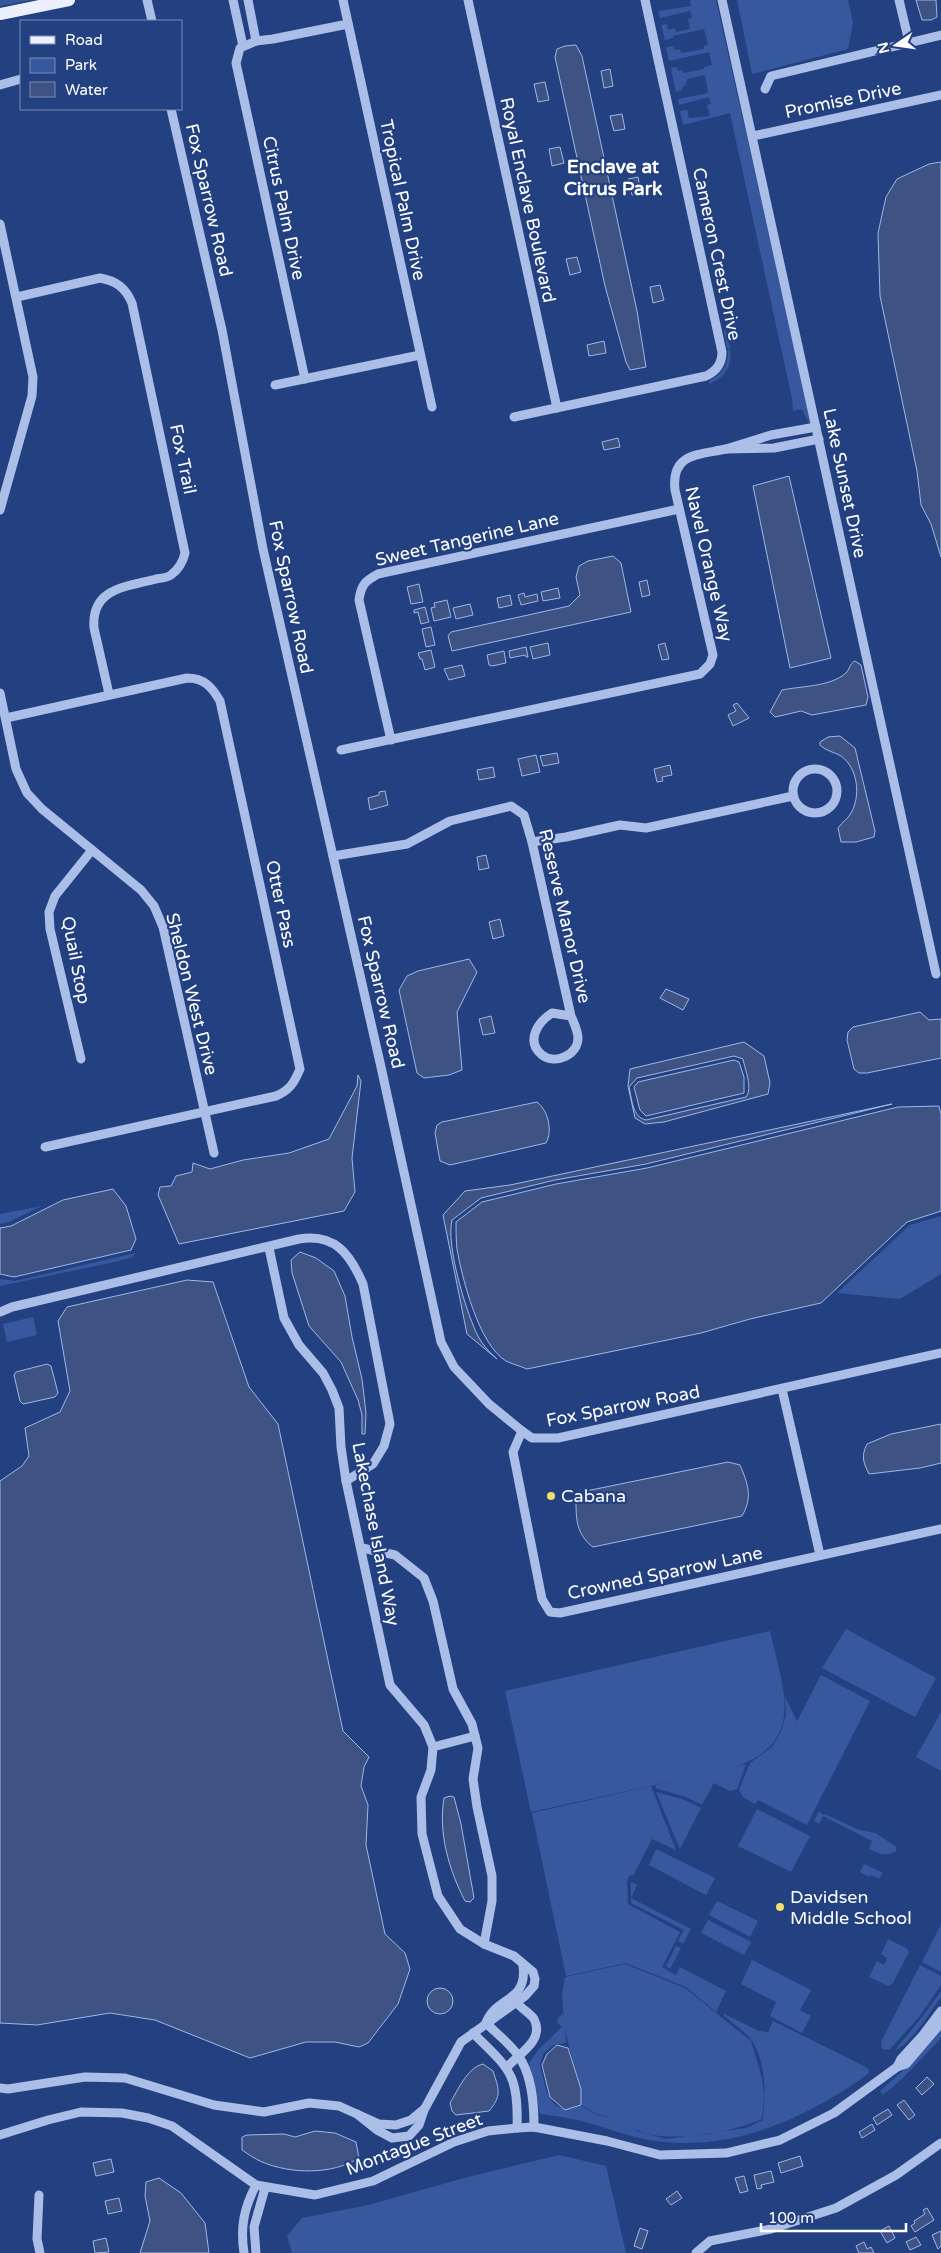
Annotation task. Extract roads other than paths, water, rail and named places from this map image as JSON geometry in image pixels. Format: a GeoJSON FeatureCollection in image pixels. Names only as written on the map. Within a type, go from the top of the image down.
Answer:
{"type":"FeatureCollection","features":[{"type":"Feature","properties":{"kind":"main road"},"geometry":{"type":"LineString","coordinates":[[0,14],[69,0]]}},
{"type":"Feature","properties":{"kind":"street"},"geometry":{"type":"LineString","coordinates":[[147,0],[152,20]]}},
{"type":"Feature","properties":{"kind":"street","name":"Citrus Palm Drive"},"geometry":{"type":"LineString","coordinates":[[233,0],[243,46],[237,54],[236,63],[305,379]]}},
{"type":"Feature","properties":{"kind":"street"},"geometry":{"type":"LineString","coordinates":[[248,0],[256,41]]}},
{"type":"Feature","properties":{"kind":"street","name":"Tropical Palm Drive"},"geometry":{"type":"LineString","coordinates":[[343,0],[432,407]]}},
{"type":"Feature","properties":{"kind":"street","name":"Royal Enclave Boulevard"},"geometry":{"type":"LineString","coordinates":[[468,0],[557,408]]}},
{"type":"Feature","properties":{"kind":"street","name":"Cameron Crest Drive"},"geometry":{"type":"LineString","coordinates":[[514,417],[706,376],[718,367],[722,357],[645,0]]}},
{"type":"Feature","properties":{"kind":"street","name":"Lake Sunset Drive"},"geometry":{"type":"LineString","coordinates":[[722,0],[936,974]]}},
{"type":"Feature","properties":{"kind":"street"},"geometry":{"type":"LineString","coordinates":[[899,0],[909,42]]}},
{"type":"Feature","properties":{"kind":"street"},"geometry":{"type":"LineString","coordinates":[[243,46],[256,41],[348,24]]}},
{"type":"Feature","properties":{"kind":"street"},"geometry":{"type":"LineString","coordinates":[[765,90],[771,76],[941,36]]}},
{"type":"Feature","properties":{"kind":"street"},"geometry":{"type":"LineString","coordinates":[[0,85],[20,79]]}},
{"type":"Feature","properties":{"kind":"street","name":"Promise Drive"},"geometry":{"type":"LineString","coordinates":[[753,136],[941,95]]}},
{"type":"Feature","properties":{"kind":"street","name":"Fox Sparrow Road"},"geometry":{"type":"LineString","coordinates":[[171,110],[222,330],[263,549],[334,856],[441,1342],[454,1367],[489,1404],[532,1438],[558,1438],[941,1353]]}},
{"type":"Feature","properties":{"kind":"street"},"geometry":{"type":"LineString","coordinates":[[0,223],[33,376],[32,396],[0,510]]}},
{"type":"Feature","properties":{"kind":"street","name":"Fox Trail"},"geometry":{"type":"LineString","coordinates":[[17,296],[100,278],[113,280],[126,290],[132,303],[185,553],[182,564],[170,576],[115,590],[102,597],[97,606],[93,617],[94,628],[109,694]]}},
{"type":"Feature","properties":{"kind":"street"},"geometry":{"type":"LineString","coordinates":[[275,385],[420,355]]}},
{"type":"Feature","properties":{"kind":"street"},"geometry":{"type":"LineString","coordinates":[[726,449],[771,435],[816,427]]}},
{"type":"Feature","properties":{"kind":"street"},"geometry":{"type":"LineString","coordinates":[[726,449],[774,448],[819,439]]}},
{"type":"Feature","properties":{"kind":"street","name":"Navel Orange Way"},"geometry":{"type":"LineString","coordinates":[[391,740],[700,674],[710,664],[713,655],[673,477],[677,467],[685,458],[726,449]]}},
{"type":"Feature","properties":{"kind":"street","name":"Sweet Tangerine Lane"},"geometry":{"type":"LineString","coordinates":[[391,740],[359,600],[360,589],[364,582],[378,574],[679,509]]}},
{"type":"Feature","properties":{"kind":"street","name":"Otter Pass"},"geometry":{"type":"LineString","coordinates":[[6,718],[187,678],[197,678],[214,690],[220,701],[300,1069],[294,1083],[285,1092],[276,1096],[45,1147]]}},
{"type":"Feature","properties":{"kind":"street","name":"Sheldon West Drive"},"geometry":{"type":"LineString","coordinates":[[0,693],[16,770],[27,793],[42,809],[141,890],[154,906],[163,927],[214,1153]]}},
{"type":"Feature","properties":{"kind":"street"},"geometry":{"type":"LineString","coordinates":[[341,750],[391,740]]}},
{"type":"Feature","properties":{"kind":"street"},"geometry":{"type":"LineString","coordinates":[[813,768],[827,772],[836,785],[835,799],[826,810],[820,812],[806,811],[796,802],[793,796],[794,781],[799,774],[813,768]]}},
{"type":"Feature","properties":{"kind":"street"},"geometry":{"type":"LineString","coordinates":[[532,842],[566,837],[620,825],[646,828],[793,796]]}},
{"type":"Feature","properties":{"kind":"street","name":"Reserve Manor Drive"},"geometry":{"type":"LineString","coordinates":[[334,856],[407,844],[450,821],[511,806],[524,815],[532,842],[578,1040],[574,1050],[564,1058],[553,1059],[542,1055],[535,1042],[535,1029],[542,1019],[552,1013],[571,1016]]}},
{"type":"Feature","properties":{"kind":"street","name":"Quail Stop"},"geometry":{"type":"LineString","coordinates":[[80,1059],[50,929],[49,912],[54,896],[92,850]]}},
{"type":"Feature","properties":{"kind":"street"},"geometry":{"type":"LineString","coordinates":[[0,1312],[12,1307],[311,1237],[322,1238],[336,1246],[354,1262],[363,1284],[390,1424],[384,1446],[373,1464],[346,1481]]}},
{"type":"Feature","properties":{"kind":"street","name":"Lakechase Island Way"},"geometry":{"type":"LineString","coordinates":[[269,1248],[284,1318],[299,1345],[323,1372],[339,1408],[341,1447],[346,1481],[362,1548],[390,1685],[424,1725],[433,1747],[431,1770],[421,1797],[421,1816],[422,1834],[438,1896],[460,1929],[484,1944],[514,1956],[523,1966],[533,1972],[534,1986],[515,2000]]}},
{"type":"Feature","properties":{"kind":"street"},"geometry":{"type":"LineString","coordinates":[[782,1389],[820,1555]]}},
{"type":"Feature","properties":{"kind":"street","name":"Crowned Sparrow Lane"},"geometry":{"type":"LineString","coordinates":[[522,1431],[513,1452],[542,1599],[550,1612],[560,1613],[941,1529]]}},
{"type":"Feature","properties":{"kind":"street"},"geometry":{"type":"LineString","coordinates":[[362,1548],[395,1555],[424,1578],[433,1601],[452,1688],[472,1724],[478,1748],[474,1779],[477,1807],[492,1876],[492,1900],[484,1944]]}},
{"type":"Feature","properties":{"kind":"street"},"geometry":{"type":"LineString","coordinates":[[433,1747],[475,1736]]}},
{"type":"Feature","properties":{"kind":"street"},"geometry":{"type":"LineString","coordinates":[[357,2114],[377,2130],[392,2138],[409,2136],[419,2125],[424,2110],[461,2042],[486,2023],[494,2020],[515,2000],[534,2019],[536,2032],[532,2044],[507,2067]]}},
{"type":"Feature","properties":{"kind":"street","name":"Montague Street"},"geometry":{"type":"LineString","coordinates":[[898,2067],[901,2059],[924,2035],[941,2011]]}},
{"type":"Feature","properties":{"kind":"street"},"geometry":{"type":"LineString","coordinates":[[486,2023],[518,2055],[529,2079],[534,2108],[534,2126]]}},
{"type":"Feature","properties":{"kind":"street","name":"Montague Street"},"geometry":{"type":"LineString","coordinates":[[0,2135],[81,2112],[122,2113],[148,2118],[172,2126],[261,2186],[315,2195],[373,2181],[454,2142],[488,2131],[534,2126],[607,2141],[660,2156],[726,2153],[780,2140],[834,2113],[898,2067],[906,2064],[941,2023]]}},
{"type":"Feature","properties":{"kind":"street"},"geometry":{"type":"LineString","coordinates":[[473,2033],[507,2067],[514,2082],[518,2104],[517,2128]]}},
{"type":"Feature","properties":{"kind":"street"},"geometry":{"type":"LineString","coordinates":[[0,2088],[8,2089],[85,2077],[124,2078],[214,2105],[264,2112],[309,2103],[340,2106],[379,2124],[396,2125],[411,2120],[424,2110]]}},
{"type":"Feature","properties":{"kind":"street"},"geometry":{"type":"LineString","coordinates":[[696,2253],[703,2245],[710,2241],[771,2228],[836,2208],[896,2175],[941,2143]]}},
{"type":"Feature","properties":{"kind":"street"},"geometry":{"type":"LineString","coordinates":[[244,2253],[242,2223],[244,2213],[261,2186]]}},
{"type":"Feature","properties":{"kind":"street"},"geometry":{"type":"LineString","coordinates":[[256,2253],[254,2227],[261,2186]]}},
{"type":"Feature","properties":{"kind":"street"},"geometry":{"type":"LineString","coordinates":[[39,2195],[37,2239],[40,2253]]}},
{"type":"Feature","properties":{"kind":"water"},"geometry":{"type":"Polygon","coordinates":[[[916,0],[936,0],[937,17],[931,20],[922,20],[916,0]]]}},
{"type":"Feature","properties":{"kind":"water"},"geometry":{"type":"Polygon","coordinates":[[[576,45],[582,56],[637,311],[646,367],[630,370],[626,362],[605,286],[555,57],[557,49],[576,45]]]}},
{"type":"Feature","properties":{"kind":"water"},"geometry":{"type":"Polygon","coordinates":[[[610,69],[613,86],[604,88],[601,71],[610,69]]]}},
{"type":"Feature","properties":{"kind":"water"},"geometry":{"type":"Polygon","coordinates":[[[545,82],[549,100],[538,102],[534,84],[545,82]]]}},
{"type":"Feature","properties":{"kind":"water"},"geometry":{"type":"Polygon","coordinates":[[[622,114],[625,129],[614,131],[610,116],[622,114]]]}},
{"type":"Feature","properties":{"kind":"water"},"geometry":{"type":"Polygon","coordinates":[[[560,147],[564,163],[552,166],[549,149],[560,147]]]}},
{"type":"Feature","properties":{"kind":"water"},"geometry":{"type":"Polygon","coordinates":[[[941,162],[941,557],[931,524],[921,505],[917,471],[880,296],[878,233],[886,197],[897,179],[929,164],[941,162]]]}},
{"type":"Feature","properties":{"kind":"water"},"geometry":{"type":"Polygon","coordinates":[[[638,177],[641,193],[632,195],[628,179],[638,177]]]}},
{"type":"Feature","properties":{"kind":"water"},"geometry":{"type":"Polygon","coordinates":[[[577,257],[581,272],[570,275],[566,259],[577,257]]]}},
{"type":"Feature","properties":{"kind":"water"},"geometry":{"type":"Polygon","coordinates":[[[660,285],[664,300],[653,303],[650,287],[660,285]]]}},
{"type":"Feature","properties":{"kind":"water"},"geometry":{"type":"Polygon","coordinates":[[[604,341],[606,353],[589,356],[587,345],[604,341]]]}},
{"type":"Feature","properties":{"kind":"water"},"geometry":{"type":"Polygon","coordinates":[[[618,438],[620,447],[604,450],[602,442],[618,438]]]}},
{"type":"Feature","properties":{"kind":"water"},"geometry":{"type":"Polygon","coordinates":[[[789,476],[831,658],[790,668],[753,486],[789,476]]]}},
{"type":"Feature","properties":{"kind":"water"},"geometry":{"type":"Polygon","coordinates":[[[613,556],[621,563],[631,612],[452,651],[448,636],[451,632],[569,606],[580,595],[576,577],[579,566],[588,561],[613,556]]]}},
{"type":"Feature","properties":{"kind":"water"},"geometry":{"type":"Polygon","coordinates":[[[647,580],[650,595],[642,597],[639,582],[647,580]]]}},
{"type":"Feature","properties":{"kind":"water"},"geometry":{"type":"Polygon","coordinates":[[[419,584],[423,602],[411,604],[407,587],[419,584]]]}},
{"type":"Feature","properties":{"kind":"water"},"geometry":{"type":"Polygon","coordinates":[[[558,588],[560,598],[543,601],[541,592],[558,588]]]}},
{"type":"Feature","properties":{"kind":"water"},"geometry":{"type":"Polygon","coordinates":[[[524,593],[525,597],[537,594],[538,601],[521,605],[518,595],[524,593]]]}},
{"type":"Feature","properties":{"kind":"water"},"geometry":{"type":"Polygon","coordinates":[[[510,595],[512,605],[499,608],[497,598],[510,595]]]}},
{"type":"Feature","properties":{"kind":"water"},"geometry":{"type":"Polygon","coordinates":[[[447,600],[451,617],[434,621],[431,608],[435,607],[434,603],[447,600]]]}},
{"type":"Feature","properties":{"kind":"water"},"geometry":{"type":"Polygon","coordinates":[[[470,604],[473,615],[456,619],[453,608],[470,604]]]}},
{"type":"Feature","properties":{"kind":"water"},"geometry":{"type":"Polygon","coordinates":[[[425,607],[429,622],[421,624],[418,612],[414,613],[414,610],[425,607]]]}},
{"type":"Feature","properties":{"kind":"water"},"geometry":{"type":"Polygon","coordinates":[[[431,627],[435,645],[426,647],[422,629],[431,627]]]}},
{"type":"Feature","properties":{"kind":"water"},"geometry":{"type":"Polygon","coordinates":[[[548,643],[550,655],[533,659],[530,647],[548,643]]]}},
{"type":"Feature","properties":{"kind":"water"},"geometry":{"type":"Polygon","coordinates":[[[665,643],[669,659],[662,660],[658,645],[665,643]]]}},
{"type":"Feature","properties":{"kind":"water"},"geometry":{"type":"Polygon","coordinates":[[[526,647],[528,657],[525,655],[510,658],[509,651],[526,647]]]}},
{"type":"Feature","properties":{"kind":"water"},"geometry":{"type":"Polygon","coordinates":[[[431,650],[435,667],[425,670],[418,653],[431,650]]]}},
{"type":"Feature","properties":{"kind":"water"},"geometry":{"type":"Polygon","coordinates":[[[504,651],[506,663],[489,665],[487,655],[504,651]]]}},
{"type":"Feature","properties":{"kind":"water"},"geometry":{"type":"Polygon","coordinates":[[[855,661],[861,665],[868,697],[866,705],[812,715],[801,711],[775,717],[770,712],[782,690],[832,681],[846,673],[855,661]]]}},
{"type":"Feature","properties":{"kind":"water"},"geometry":{"type":"Polygon","coordinates":[[[462,665],[465,676],[449,680],[444,669],[462,665]]]}},
{"type":"Feature","properties":{"kind":"water"},"geometry":{"type":"Polygon","coordinates":[[[737,703],[749,718],[733,726],[728,715],[736,711],[733,705],[737,703]]]}},
{"type":"Feature","properties":{"kind":"water"},"geometry":{"type":"Polygon","coordinates":[[[840,736],[855,748],[875,831],[874,837],[856,842],[841,842],[838,828],[850,815],[854,806],[857,791],[854,775],[847,761],[820,745],[820,742],[828,737],[840,736]]]}},
{"type":"Feature","properties":{"kind":"water"},"geometry":{"type":"Polygon","coordinates":[[[557,753],[559,763],[543,766],[540,756],[557,753]]]}},
{"type":"Feature","properties":{"kind":"water"},"geometry":{"type":"Polygon","coordinates":[[[536,755],[540,772],[522,776],[518,759],[536,755]]]}},
{"type":"Feature","properties":{"kind":"water"},"geometry":{"type":"Polygon","coordinates":[[[670,765],[672,775],[662,777],[663,781],[657,782],[654,769],[670,765]]]}},
{"type":"Feature","properties":{"kind":"water"},"geometry":{"type":"Polygon","coordinates":[[[493,767],[495,777],[479,780],[477,770],[493,767]]]}},
{"type":"Feature","properties":{"kind":"water"},"geometry":{"type":"Polygon","coordinates":[[[385,791],[388,805],[370,810],[368,798],[385,791]]]}},
{"type":"Feature","properties":{"kind":"water"},"geometry":{"type":"Polygon","coordinates":[[[486,855],[489,868],[479,870],[477,857],[486,855]]]}},
{"type":"Feature","properties":{"kind":"water"},"geometry":{"type":"Polygon","coordinates":[[[500,919],[504,936],[493,939],[489,922],[500,919]]]}},
{"type":"Feature","properties":{"kind":"water"},"geometry":{"type":"Polygon","coordinates":[[[469,959],[477,972],[457,1012],[462,1070],[449,1075],[424,1078],[417,1073],[399,990],[407,976],[418,971],[469,959]]]}},
{"type":"Feature","properties":{"kind":"water"},"geometry":{"type":"Polygon","coordinates":[[[666,989],[689,999],[683,1010],[660,998],[666,989]]]}},
{"type":"Feature","properties":{"kind":"water"},"geometry":{"type":"Polygon","coordinates":[[[920,1012],[929,1020],[941,1019],[941,1058],[867,1073],[859,1073],[854,1069],[847,1040],[848,1032],[853,1027],[920,1012]]]}},
{"type":"Feature","properties":{"kind":"water"},"geometry":{"type":"Polygon","coordinates":[[[491,1016],[495,1033],[483,1035],[479,1019],[491,1016]]]}},
{"type":"Feature","properties":{"kind":"water"},"geometry":{"type":"Polygon","coordinates":[[[744,1042],[764,1056],[770,1083],[768,1094],[664,1122],[645,1124],[635,1118],[628,1086],[630,1069],[744,1042]],[[734,1056],[637,1078],[629,1087],[635,1111],[641,1118],[646,1120],[746,1097],[749,1084],[743,1059],[734,1056]]]}},
{"type":"Feature","properties":{"kind":"water"},"geometry":{"type":"Polygon","coordinates":[[[734,1060],[739,1062],[744,1077],[744,1093],[646,1116],[640,1110],[634,1087],[638,1082],[734,1060]]]}},
{"type":"Feature","properties":{"kind":"water"},"geometry":{"type":"Polygon","coordinates":[[[358,1075],[361,1081],[352,1158],[355,1192],[344,1211],[179,1244],[158,1195],[160,1187],[171,1186],[176,1176],[192,1172],[193,1163],[210,1169],[243,1160],[289,1153],[329,1139],[357,1086],[358,1075]]]}},
{"type":"Feature","properties":{"kind":"water"},"geometry":{"type":"Polygon","coordinates":[[[537,1102],[547,1115],[549,1133],[546,1143],[450,1165],[440,1161],[435,1133],[437,1125],[442,1122],[537,1102]]]}},
{"type":"Feature","properties":{"kind":"water"},"geometry":{"type":"Polygon","coordinates":[[[892,1104],[646,1164],[555,1180],[481,1198],[452,1220],[452,1245],[462,1293],[472,1321],[482,1343],[497,1359],[467,1334],[443,1215],[465,1191],[510,1185],[892,1104]]]}},
{"type":"Feature","properties":{"kind":"water"},"geometry":{"type":"Polygon","coordinates":[[[939,1106],[941,1114],[941,1211],[907,1222],[821,1303],[750,1319],[701,1333],[527,1369],[506,1361],[496,1353],[480,1326],[473,1310],[459,1261],[456,1222],[482,1202],[556,1184],[647,1168],[898,1107],[939,1106]]]}},
{"type":"Feature","properties":{"kind":"water"},"geometry":{"type":"Polygon","coordinates":[[[113,1189],[126,1206],[136,1239],[131,1250],[14,1277],[0,1274],[0,1228],[11,1226],[63,1200],[113,1189]]]}},
{"type":"Feature","properties":{"kind":"water"},"geometry":{"type":"Polygon","coordinates":[[[300,1252],[316,1258],[334,1271],[345,1296],[362,1379],[366,1413],[365,1434],[362,1434],[362,1415],[358,1400],[341,1362],[309,1326],[292,1273],[291,1260],[300,1252]]]}},
{"type":"Feature","properties":{"kind":"water"},"geometry":{"type":"Polygon","coordinates":[[[187,1280],[213,1282],[249,1387],[278,1424],[343,1731],[369,1757],[364,1767],[361,1786],[368,1805],[366,1845],[385,1934],[405,1953],[410,1969],[398,2004],[368,2043],[359,2047],[335,2042],[306,2042],[250,2058],[155,2020],[110,2013],[37,2025],[0,2023],[0,1481],[22,1466],[29,1456],[25,1428],[60,1412],[70,1391],[58,1321],[67,1307],[187,1280]]]}},
{"type":"Feature","properties":{"kind":"water"},"geometry":{"type":"Polygon","coordinates":[[[47,1364],[51,1366],[58,1393],[55,1397],[23,1404],[20,1401],[14,1375],[16,1372],[47,1364]]]}},
{"type":"Feature","properties":{"kind":"water"},"geometry":{"type":"Polygon","coordinates":[[[941,1424],[941,1463],[920,1468],[869,1474],[864,1459],[867,1444],[891,1434],[941,1424]]]}},
{"type":"Feature","properties":{"kind":"water"},"geometry":{"type":"Polygon","coordinates":[[[728,1462],[740,1465],[747,1484],[748,1497],[742,1516],[593,1547],[584,1538],[577,1521],[576,1501],[586,1491],[728,1462]]]}},
{"type":"Feature","properties":{"kind":"water"},"geometry":{"type":"Polygon","coordinates":[[[454,1797],[461,1824],[474,1898],[470,1902],[465,1901],[459,1889],[446,1851],[442,1825],[443,1811],[444,1798],[454,1797]]]}},
{"type":"Feature","properties":{"kind":"water"},"geometry":{"type":"Polygon","coordinates":[[[440,1988],[449,1992],[453,2001],[449,2010],[440,2014],[431,2010],[427,2001],[431,1992],[440,1988]]]}},
{"type":"Feature","properties":{"kind":"water"},"geometry":{"type":"Polygon","coordinates":[[[557,2045],[568,2048],[581,2089],[581,2105],[565,2110],[550,2097],[542,2065],[547,2054],[557,2045]]]}},
{"type":"Feature","properties":{"kind":"water"},"geometry":{"type":"Polygon","coordinates":[[[483,2064],[493,2071],[498,2088],[496,2101],[489,2111],[456,2115],[452,2111],[450,2103],[472,2070],[483,2064]]]}},
{"type":"Feature","properties":{"kind":"water"},"geometry":{"type":"Polygon","coordinates":[[[927,2077],[934,2084],[922,2095],[916,2088],[927,2077]]]}},
{"type":"Feature","properties":{"kind":"water"},"geometry":{"type":"Polygon","coordinates":[[[904,2100],[915,2115],[909,2120],[897,2105],[904,2100]]]}},
{"type":"Feature","properties":{"kind":"water"},"geometry":{"type":"Polygon","coordinates":[[[888,2109],[892,2115],[877,2125],[873,2118],[888,2109]]]}},
{"type":"Feature","properties":{"kind":"water"},"geometry":{"type":"Polygon","coordinates":[[[872,2124],[875,2130],[862,2138],[859,2132],[872,2124]]]}},
{"type":"Feature","properties":{"kind":"water"},"geometry":{"type":"Polygon","coordinates":[[[315,2131],[335,2133],[356,2142],[359,2158],[337,2167],[311,2171],[273,2166],[254,2158],[242,2150],[242,2137],[247,2135],[284,2134],[295,2137],[315,2131]]]}},
{"type":"Feature","properties":{"kind":"water"},"geometry":{"type":"Polygon","coordinates":[[[800,2156],[803,2166],[781,2173],[778,2163],[800,2156]]]}},
{"type":"Feature","properties":{"kind":"water"},"geometry":{"type":"Polygon","coordinates":[[[111,2159],[114,2172],[96,2176],[93,2163],[111,2159]]]}},
{"type":"Feature","properties":{"kind":"water"},"geometry":{"type":"Polygon","coordinates":[[[771,2171],[774,2182],[761,2185],[762,2188],[757,2189],[754,2175],[771,2171]]]}},
{"type":"Feature","properties":{"kind":"water"},"geometry":{"type":"Polygon","coordinates":[[[744,2176],[748,2191],[740,2193],[735,2178],[744,2176]]]}},
{"type":"Feature","properties":{"kind":"water"},"geometry":{"type":"Polygon","coordinates":[[[159,2178],[181,2193],[205,2223],[209,2253],[140,2253],[150,2221],[145,2196],[146,2182],[159,2178]]]}},
{"type":"Feature","properties":{"kind":"water"},"geometry":{"type":"Polygon","coordinates":[[[677,2191],[682,2198],[671,2205],[666,2199],[677,2191]]]}},
{"type":"Feature","properties":{"kind":"water"},"geometry":{"type":"Polygon","coordinates":[[[119,2198],[122,2211],[108,2214],[105,2201],[119,2198]]]}},
{"type":"Feature","properties":{"kind":"water"},"geometry":{"type":"Polygon","coordinates":[[[927,2208],[934,2220],[915,2232],[911,2226],[915,2223],[914,2221],[925,2214],[923,2210],[927,2208]]]}},
{"type":"Feature","properties":{"kind":"water"},"geometry":{"type":"Polygon","coordinates":[[[889,2226],[895,2238],[887,2243],[880,2231],[889,2226]]]}},
{"type":"Feature","properties":{"kind":"water"},"geometry":{"type":"Polygon","coordinates":[[[640,2228],[648,2231],[642,2249],[634,2246],[640,2228]]]}},
{"type":"Feature","properties":{"kind":"water"},"geometry":{"type":"Polygon","coordinates":[[[941,2231],[941,2246],[938,2249],[932,2235],[941,2231]]]}},
{"type":"Feature","properties":{"kind":"water"},"geometry":{"type":"Polygon","coordinates":[[[916,2237],[921,2245],[910,2250],[906,2242],[916,2237]]]}},
{"type":"Feature","properties":{"kind":"water"},"geometry":{"type":"Polygon","coordinates":[[[106,2238],[109,2252],[95,2253],[93,2241],[106,2238]]]}},
{"type":"Feature","properties":{"kind":"water"},"geometry":{"type":"Polygon","coordinates":[[[864,2242],[867,2249],[871,2247],[874,2253],[859,2253],[856,2246],[864,2242]]]}},
{"type":"Feature","properties":{"kind":"place","name":"Cabana"},"geometry":{"type":"Point","coordinates":[551,1496]}},
{"type":"Feature","properties":{"kind":"place","name":"Davidsen Middle School"},"geometry":{"type":"Point","coordinates":[780,1907]}},
{"type":"Feature","properties":{"kind":"district","name":"Enclave at Citrus Park"},"geometry":{"type":"Point","coordinates":[613,178]}}]}
